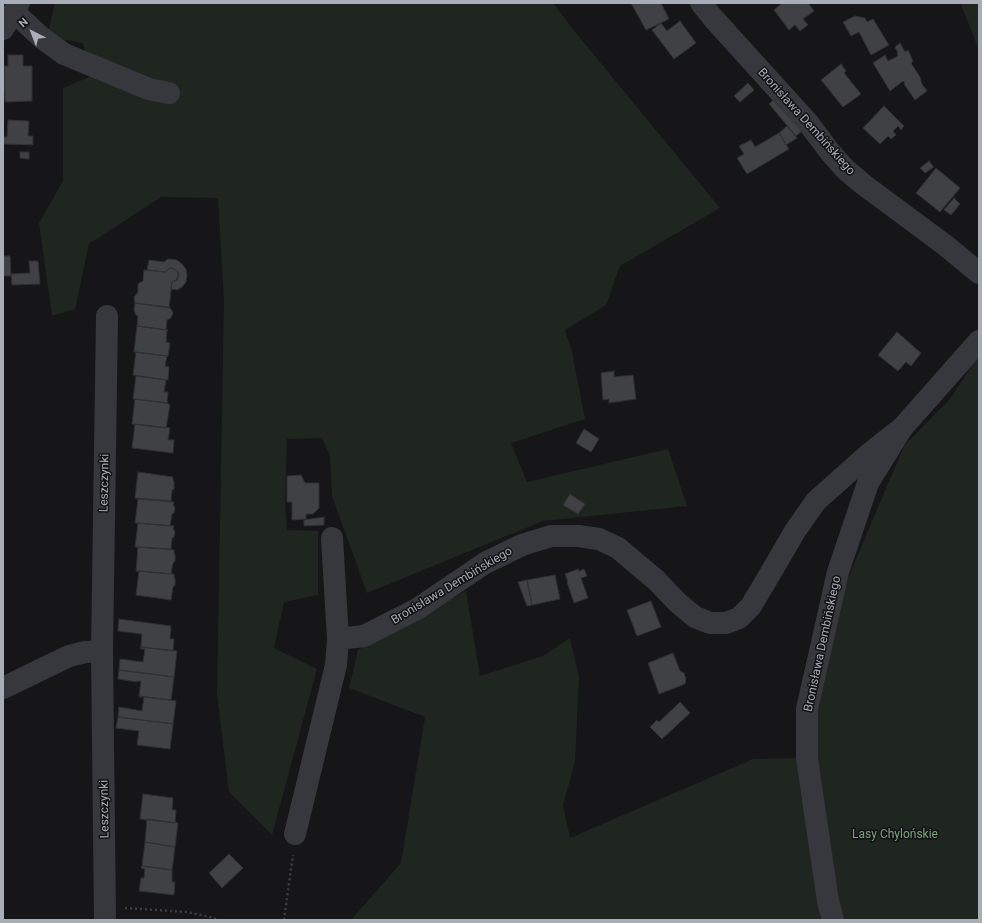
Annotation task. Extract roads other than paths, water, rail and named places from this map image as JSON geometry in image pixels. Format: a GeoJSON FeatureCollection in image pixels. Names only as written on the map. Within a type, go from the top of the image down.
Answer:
{"type":"FeatureCollection","features":[{"type":"Feature","properties":{"kind":"street","name":"Bronisława Dembińskiego"},"geometry":{"type":"LineString","coordinates":[[701,3],[809,124],[845,169],[864,185],[945,245],[979,273]]}},
{"type":"Feature","properties":{"kind":"street"},"geometry":{"type":"LineString","coordinates":[[12,15],[64,54],[149,89],[169,93]]}},
{"type":"Feature","properties":{"kind":"street","name":"Leszczynki"},"geometry":{"type":"LineString","coordinates":[[105,913],[102,651],[107,316]]}},
{"type":"Feature","properties":{"kind":"street","name":"Bronisława Dembińskiego"},"geometry":{"type":"LineString","coordinates":[[833,920],[828,901],[807,760],[807,709],[838,572],[868,483],[902,428],[979,341]]}},
{"type":"Feature","properties":{"kind":"street","name":"Bronisława Dembińskiego"},"geometry":{"type":"LineString","coordinates":[[338,640],[364,636],[417,609],[485,563],[522,545],[551,536],[578,536],[599,539],[618,548],[656,580],[678,603],[695,616],[710,623],[726,623],[739,618],[751,606],[795,531],[816,501],[870,453],[902,428]]}},
{"type":"Feature","properties":{"kind":"street"},"geometry":{"type":"LineString","coordinates":[[295,834],[336,664],[338,640],[332,538]]}},
{"type":"Feature","properties":{"kind":"street"},"geometry":{"type":"LineString","coordinates":[[3,688],[69,656],[85,652],[102,651]]}},
{"type":"Feature","properties":{"kind":"park label","name":"Lasy Chylońskie"},"geometry":{"type":"Point","coordinates":[895,835]}}]}
